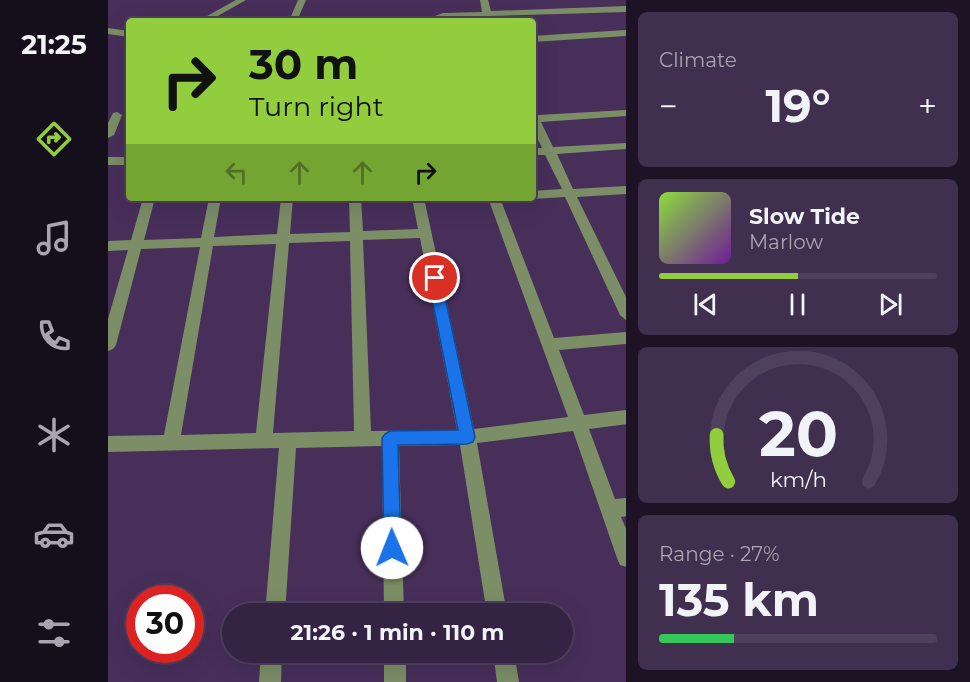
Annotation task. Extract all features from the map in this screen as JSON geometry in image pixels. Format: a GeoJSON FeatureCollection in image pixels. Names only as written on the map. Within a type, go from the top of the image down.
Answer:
{"type":"FeatureCollection","features":[{"type":"Feature","properties":{"kind":"street"},"geometry":{"type":"LineString","coordinates":[[208,18],[242,0]]}},
{"type":"Feature","properties":{"kind":"street"},"geometry":{"type":"LineString","coordinates":[[294,18],[302,0]]}},
{"type":"Feature","properties":{"kind":"street"},"geometry":{"type":"LineString","coordinates":[[484,0],[489,17]]}},
{"type":"Feature","properties":{"kind":"street"},"geometry":{"type":"LineString","coordinates":[[438,18],[626,9]]}},
{"type":"Feature","properties":{"kind":"street"},"geometry":{"type":"LineString","coordinates":[[108,32],[126,34]]}},
{"type":"Feature","properties":{"kind":"street"},"geometry":{"type":"LineString","coordinates":[[536,39],[626,33]]}},
{"type":"Feature","properties":{"kind":"street"},"geometry":{"type":"LineString","coordinates":[[536,117],[626,113]]}},
{"type":"Feature","properties":{"kind":"street"},"geometry":{"type":"LineString","coordinates":[[108,135],[122,114]]}},
{"type":"Feature","properties":{"kind":"street"},"geometry":{"type":"LineString","coordinates":[[536,123],[626,313]]}},
{"type":"Feature","properties":{"kind":"street"},"geometry":{"type":"LineString","coordinates":[[536,152],[626,146]]}},
{"type":"Feature","properties":{"kind":"street"},"geometry":{"type":"LineString","coordinates":[[108,161],[126,161]]}},
{"type":"Feature","properties":{"kind":"street"},"geometry":{"type":"LineString","coordinates":[[536,195],[626,190]]}},
{"type":"Feature","properties":{"kind":"street"},"geometry":{"type":"LineString","coordinates":[[108,345],[148,201]]}},
{"type":"Feature","properties":{"kind":"street"},"geometry":{"type":"LineString","coordinates":[[171,443],[214,201]]}},
{"type":"Feature","properties":{"kind":"street"},"geometry":{"type":"LineString","coordinates":[[264,441],[286,201]]}},
{"type":"Feature","properties":{"kind":"street"},"geometry":{"type":"LineString","coordinates":[[355,201],[363,439]]}},
{"type":"Feature","properties":{"kind":"street"},"geometry":{"type":"LineString","coordinates":[[419,201],[467,437],[495,603]]}},
{"type":"Feature","properties":{"kind":"street"},"geometry":{"type":"LineString","coordinates":[[495,201],[579,424],[618,508],[626,552]]}},
{"type":"Feature","properties":{"kind":"street"},"geometry":{"type":"LineString","coordinates":[[108,246],[425,232]]}},
{"type":"Feature","properties":{"kind":"street"},"geometry":{"type":"LineString","coordinates":[[550,345],[626,338]]}},
{"type":"Feature","properties":{"kind":"street"},"geometry":{"type":"LineString","coordinates":[[108,444],[467,437],[626,417]]}},
{"type":"Feature","properties":{"kind":"street"},"geometry":{"type":"LineString","coordinates":[[390,438],[394,603]]}},
{"type":"Feature","properties":{"kind":"street"},"geometry":{"type":"LineString","coordinates":[[276,603],[288,440]]}},
{"type":"Feature","properties":{"kind":"street"},"geometry":{"type":"LineString","coordinates":[[270,682],[271,663]]}},
{"type":"Feature","properties":{"kind":"street"},"geometry":{"type":"LineString","coordinates":[[395,663],[395,682]]}},
{"type":"Feature","properties":{"kind":"street"},"geometry":{"type":"LineString","coordinates":[[505,663],[508,682]]}},
{"type":"Feature","properties":{"kind":"route"},"geometry":{"type":"LineString","coordinates":[[392,548],[390,438],[467,437],[435,278]]}}]}
